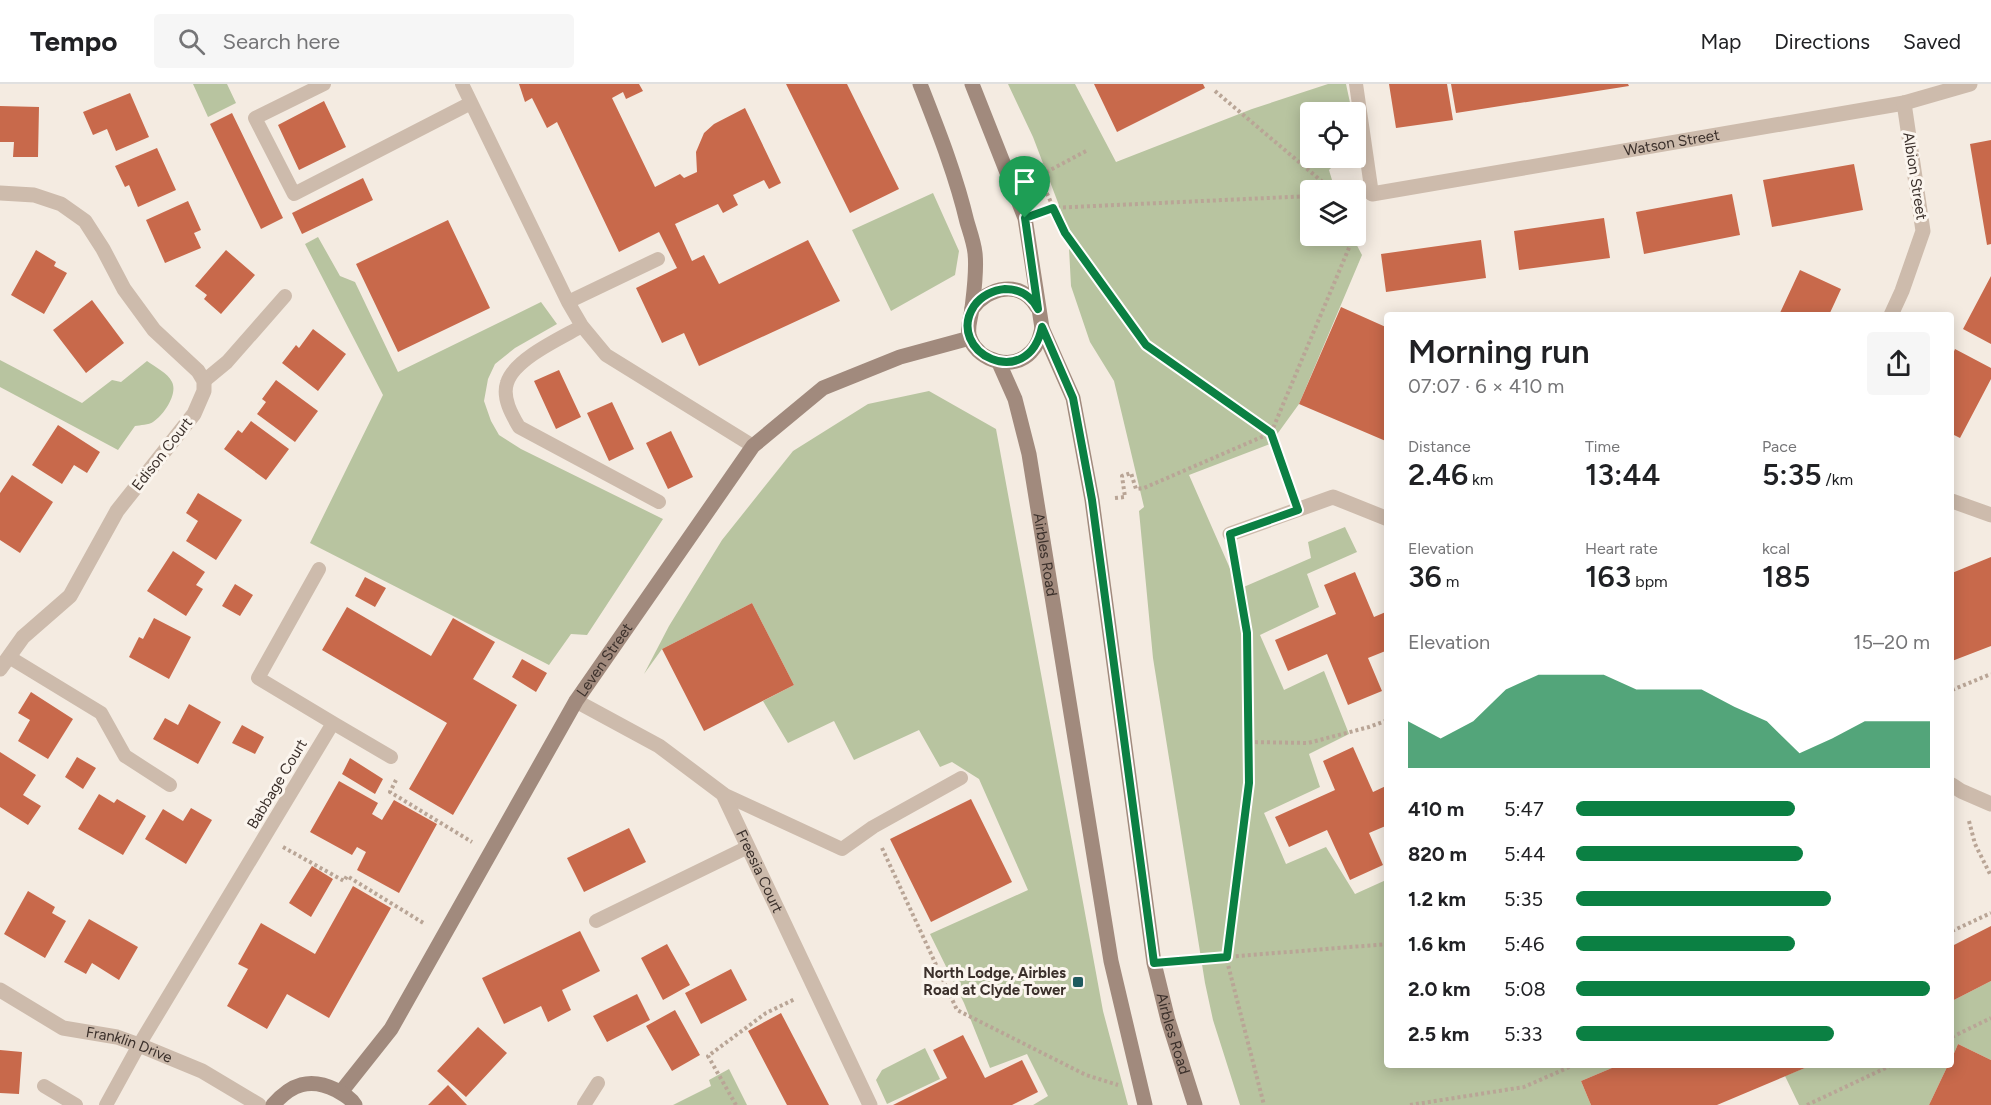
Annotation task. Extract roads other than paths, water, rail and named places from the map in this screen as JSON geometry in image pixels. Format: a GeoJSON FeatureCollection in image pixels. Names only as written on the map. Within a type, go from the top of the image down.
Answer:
{"type":"FeatureCollection","features":[{"type":"Feature","properties":{"kind":"main road"},"geometry":{"type":"LineString","coordinates":[[920,84],[959,187],[975,254],[972,309],[968,326],[970,338],[977,350],[987,358],[999,363],[1015,361],[1027,356],[1039,340],[1042,327]]}},
{"type":"Feature","properties":{"kind":"main road","name":"Airbles Road"},"geometry":{"type":"LineString","coordinates":[[972,84],[1025,218],[1042,327],[1073,398],[1092,500],[1154,963],[1168,1020],[1195,1105]]}},
{"type":"Feature","properties":{"kind":"main road"},"geometry":{"type":"LineString","coordinates":[[972,309],[980,299],[996,290],[1009,289],[1023,292],[1038,309]]}},
{"type":"Feature","properties":{"kind":"main road","name":"Leven Street"},"geometry":{"type":"LineString","coordinates":[[341,1092],[391,1029],[576,701],[753,446],[823,388],[900,357],[970,338]]}},
{"type":"Feature","properties":{"kind":"main road","name":"Airbles Road"},"geometry":{"type":"LineString","coordinates":[[999,363],[1015,399],[1029,454],[1111,961],[1143,1099]]}},
{"type":"Feature","properties":{"kind":"main road"},"geometry":{"type":"LineString","coordinates":[[273,1105],[284,1092],[300,1085],[324,1084],[341,1092],[355,1105]]}},
{"type":"Feature","properties":{"kind":"street","name":"Watson Street"},"geometry":{"type":"LineString","coordinates":[[1372,194],[1904,103],[1970,84]]}},
{"type":"Feature","properties":{"kind":"street","name":"Albion Street"},"geometry":{"type":"LineString","coordinates":[[1892,312],[1923,231],[1904,103]]}},
{"type":"Feature","properties":{"kind":"street"},"geometry":{"type":"LineString","coordinates":[[0,193],[34,195],[61,204],[85,221],[124,288],[154,330],[198,371],[204,381]]}},
{"type":"Feature","properties":{"kind":"street","name":"Edison Court"},"geometry":{"type":"LineString","coordinates":[[5,663],[23,637],[70,596],[117,511],[194,414],[204,391],[204,381]]}},
{"type":"Feature","properties":{"kind":"street"},"geometry":{"type":"LineString","coordinates":[[1230,534],[1333,497],[1384,517]]}},
{"type":"Feature","properties":{"kind":"street"},"geometry":{"type":"LineString","coordinates":[[1954,502],[1991,515]]}},
{"type":"Feature","properties":{"kind":"street","name":"Freesia Court"},"geometry":{"type":"LineString","coordinates":[[576,701],[659,746],[723,794],[870,1105]]}},
{"type":"Feature","properties":{"kind":"street"},"geometry":{"type":"LineString","coordinates":[[1956,788],[1991,804]]}},
{"type":"Feature","properties":{"kind":"street","name":"Franklin Drive"},"geometry":{"type":"LineString","coordinates":[[0,990],[63,1028],[117,1036],[202,1071],[259,1105]]}},
{"type":"Feature","properties":{"kind":"lane"},"geometry":{"type":"LineString","coordinates":[[324,84],[255,118],[294,194],[471,102]]}},
{"type":"Feature","properties":{"kind":"lane"},"geometry":{"type":"LineString","coordinates":[[462,84],[582,327],[606,355],[753,446]]}},
{"type":"Feature","properties":{"kind":"lane"},"geometry":{"type":"LineString","coordinates":[[1356,84],[1372,194]]}},
{"type":"Feature","properties":{"kind":"lane"},"geometry":{"type":"LineString","coordinates":[[568,302],[658,259]]}},
{"type":"Feature","properties":{"kind":"lane"},"geometry":{"type":"LineString","coordinates":[[204,381],[227,362],[285,296]]}},
{"type":"Feature","properties":{"kind":"lane"},"geometry":{"type":"LineString","coordinates":[[582,327],[519,364],[507,383],[508,408],[519,427],[659,502]]}},
{"type":"Feature","properties":{"kind":"lane"},"geometry":{"type":"LineString","coordinates":[[319,569],[258,678],[391,757]]}},
{"type":"Feature","properties":{"kind":"lane"},"geometry":{"type":"LineString","coordinates":[[5,663],[101,713],[125,756],[171,785]]}},
{"type":"Feature","properties":{"kind":"lane","name":"Babbage Court"},"geometry":{"type":"LineString","coordinates":[[106,1105],[139,1045],[333,723]]}},
{"type":"Feature","properties":{"kind":"lane"},"geometry":{"type":"LineString","coordinates":[[723,794],[842,849],[873,827],[961,778]]}},
{"type":"Feature","properties":{"kind":"lane"},"geometry":{"type":"LineString","coordinates":[[596,921],[748,847]]}},
{"type":"Feature","properties":{"kind":"lane"},"geometry":{"type":"LineString","coordinates":[[584,1105],[597,1083]]}},
{"type":"Feature","properties":{"kind":"lane"},"geometry":{"type":"LineString","coordinates":[[44,1086],[76,1105]]}},
{"type":"Feature","properties":{"kind":"place","name":"North Lodge, Airbles Road at Clyde Tower"},"geometry":{"type":"Point","coordinates":[1078,982]}}]}
